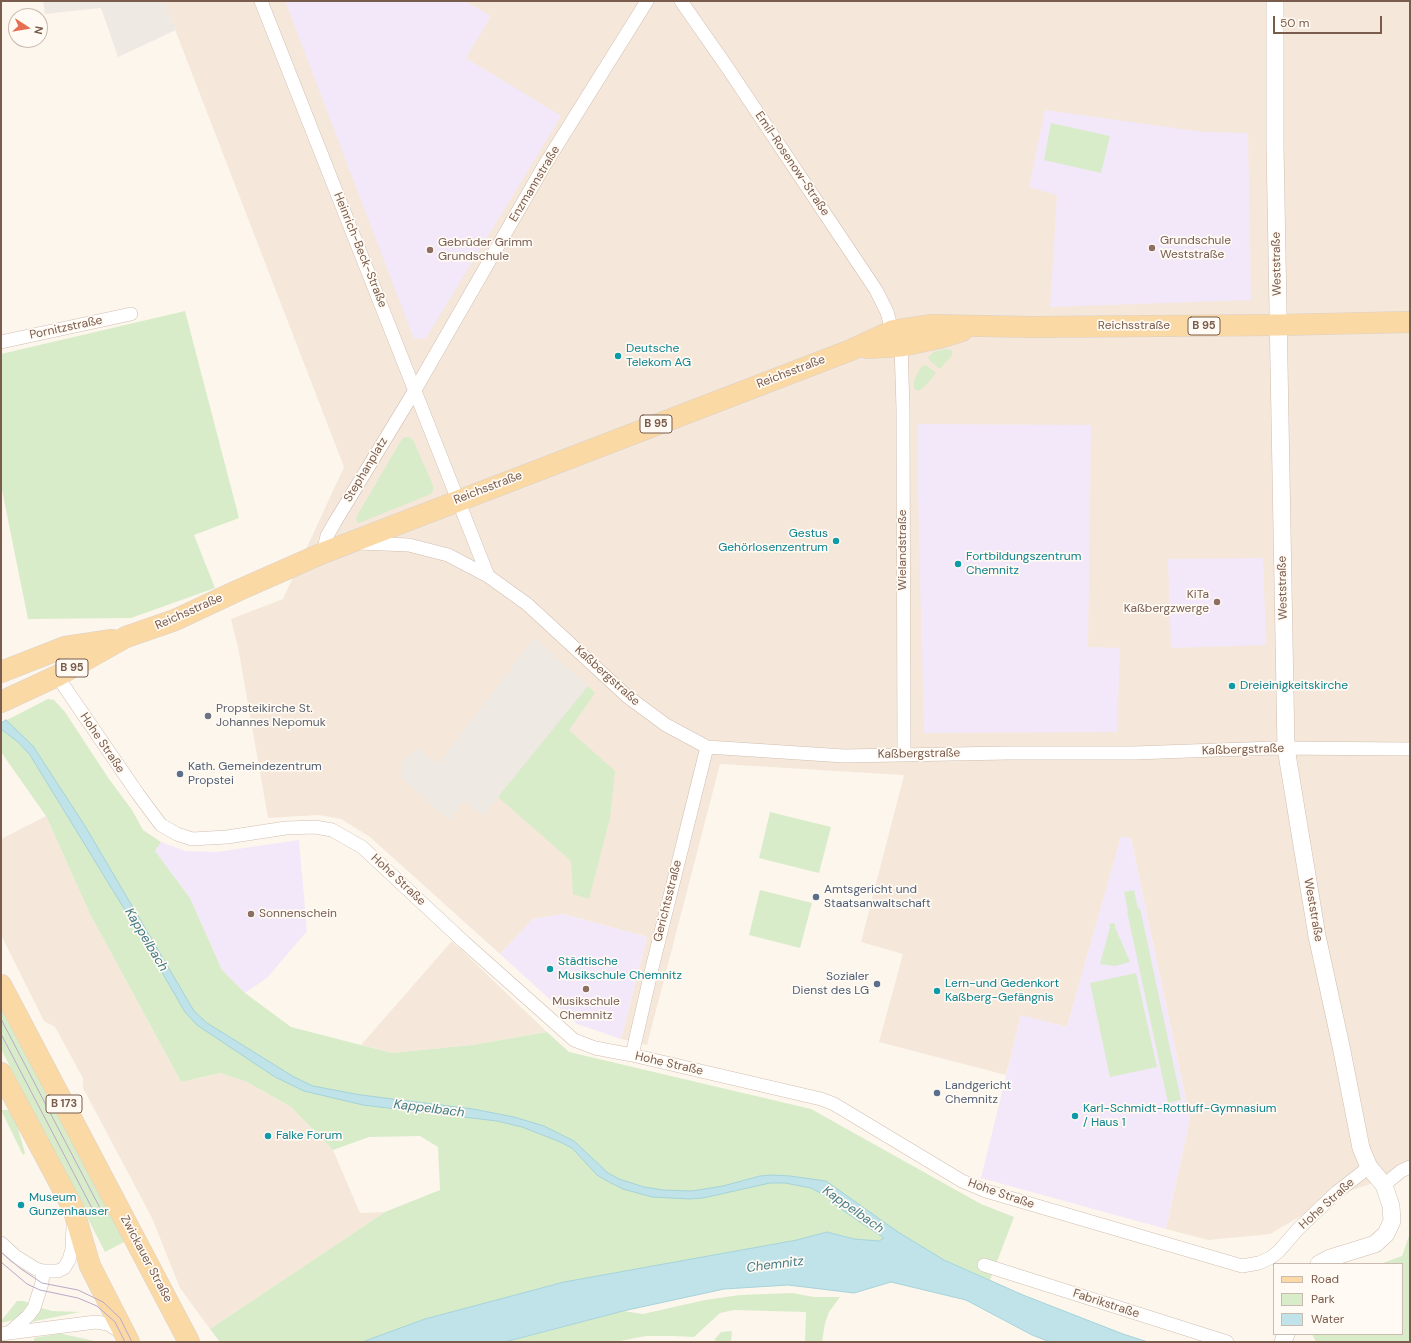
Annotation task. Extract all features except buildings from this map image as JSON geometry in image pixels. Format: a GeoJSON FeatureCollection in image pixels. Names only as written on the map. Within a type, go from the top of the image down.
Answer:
{"type":"FeatureCollection","features":[{"type":"Feature","properties":{"kind":"main road","name":"Reichsstraße"},"geometry":{"type":"LineString","coordinates":[[6,670],[65,647],[126,637],[175,620],[323,553],[854,348],[897,339],[939,338],[978,326],[1278,325],[1410,322]]}},
{"type":"Feature","properties":{"kind":"main road","name":"Reichsstraße"},"geometry":{"type":"LineString","coordinates":[[9,699],[57,676],[126,637]]}},
{"type":"Feature","properties":{"kind":"main road","name":"Zwickauer Straße"},"geometry":{"type":"LineString","coordinates":[[1,985],[189,1342]]}},
{"type":"Feature","properties":{"kind":"main road"},"geometry":{"type":"LineString","coordinates":[[1,1073],[73,1208],[90,1266],[127,1338]]}},
{"type":"Feature","properties":{"kind":"street","name":"Heinrich-Beck-Straße"},"geometry":{"type":"LineString","coordinates":[[261,1],[458,500]]}},
{"type":"Feature","properties":{"kind":"street","name":"Enzmannstraße"},"geometry":{"type":"LineString","coordinates":[[415,390],[544,166],[647,1]]}},
{"type":"Feature","properties":{"kind":"street","name":"Emil-Rosenow-Straße"},"geometry":{"type":"LineString","coordinates":[[681,1],[727,67],[876,290],[888,312],[897,339]]}},
{"type":"Feature","properties":{"kind":"street","name":"Weststraße"},"geometry":{"type":"LineString","coordinates":[[1275,1],[1275,123],[1286,748],[1317,936],[1361,1148],[1369,1167],[1384,1185]]}},
{"type":"Feature","properties":{"kind":"street","name":"Pornitzstraße"},"geometry":{"type":"LineString","coordinates":[[1,342],[131,314]]}},
{"type":"Feature","properties":{"kind":"street","name":"Wielandstraße"},"geometry":{"type":"LineString","coordinates":[[897,339],[903,408],[904,754]]}},
{"type":"Feature","properties":{"kind":"street","name":"Stephanplatz"},"geometry":{"type":"LineString","coordinates":[[323,553],[327,536],[378,449],[415,390]]}},
{"type":"Feature","properties":{"kind":"street"},"geometry":{"type":"LineString","coordinates":[[458,500],[488,576]]}},
{"type":"Feature","properties":{"kind":"street","name":"Kaßbergstraße"},"geometry":{"type":"LineString","coordinates":[[349,543],[409,545],[448,555],[488,576],[527,604],[628,697],[666,724],[707,747],[844,756],[904,754],[1134,753],[1286,748],[1410,749]]}},
{"type":"Feature","properties":{"kind":"street","name":"Hohe Straße"},"geometry":{"type":"LineString","coordinates":[[57,676],[161,825],[177,834],[192,839],[227,837],[286,828],[315,827],[332,830],[362,847],[464,942],[574,1040],[595,1048],[632,1055],[821,1099],[834,1104],[962,1181],[986,1191],[1242,1266],[1259,1263],[1278,1252],[1299,1228],[1337,1192],[1369,1167]]}},
{"type":"Feature","properties":{"kind":"street","name":"Gerichtsstraße"},"geometry":{"type":"LineString","coordinates":[[632,1055],[707,747]]}},
{"type":"Feature","properties":{"kind":"street"},"geometry":{"type":"LineString","coordinates":[[1321,1263],[1330,1258],[1375,1244],[1386,1234],[1392,1221],[1391,1206],[1384,1185],[1401,1171],[1410,1167]]}},
{"type":"Feature","properties":{"kind":"street"},"geometry":{"type":"LineString","coordinates":[[1,1243],[15,1256],[32,1267],[43,1271],[58,1271],[64,1268],[69,1260],[72,1249],[73,1208]]}},
{"type":"Feature","properties":{"kind":"street","name":"Fabrikstraße"},"geometry":{"type":"LineString","coordinates":[[984,1265],[1227,1342]]}},
{"type":"Feature","properties":{"kind":"street"},"geometry":{"type":"LineString","coordinates":[[6,1333],[28,1316],[34,1308],[40,1290],[43,1271]]}},
{"type":"Feature","properties":{"kind":"street"},"geometry":{"type":"LineString","coordinates":[[6,1333],[96,1322],[108,1324],[127,1338]]}},
{"type":"Feature","properties":{"kind":"shaded area"},"geometry":{"type":"Polygon","coordinates":[[[43,1],[164,1],[176,30],[118,57],[101,8],[48,14],[48,8],[44,8],[43,1]]]}},
{"type":"Feature","properties":{"kind":"shaded area"},"geometry":{"type":"Polygon","coordinates":[[[164,1],[1410,1],[1410,1171],[1337,1195],[1270,1234],[1208,1240],[1166,1229],[1190,1119],[1131,839],[1121,837],[1067,1027],[1021,1016],[1006,1075],[879,1042],[903,954],[861,942],[904,775],[720,764],[647,1045],[621,1039],[647,937],[563,914],[533,919],[500,954],[370,837],[341,819],[319,815],[268,818],[238,647],[231,619],[283,599],[344,467],[164,1]]]}},
{"type":"Feature","properties":{"kind":"shaded area","name":"Gebrüder Grimm Grundschule"},"geometry":{"type":"Polygon","coordinates":[[[285,1],[465,1],[491,16],[466,58],[561,116],[426,338],[414,339],[285,1]]]}},
{"type":"Feature","properties":{"kind":"shaded area","name":"Grundschule Weststraße"},"geometry":{"type":"Polygon","coordinates":[[[1045,110],[1203,132],[1248,133],[1251,300],[1050,307],[1057,195],[1029,187],[1045,110]]]}},
{"type":"Feature","properties":{"kind":"shaded area"},"geometry":{"type":"Polygon","coordinates":[[[918,424],[1091,425],[1088,647],[1120,648],[1117,732],[924,733],[918,492],[918,424]]]}},
{"type":"Feature","properties":{"kind":"shaded area","name":"KiTa Kaßbergzwerge"},"geometry":{"type":"Polygon","coordinates":[[[1263,558],[1266,645],[1171,648],[1168,559],[1263,558]]]}},
{"type":"Feature","properties":{"kind":"shaded area"},"geometry":{"type":"Polygon","coordinates":[[[534,638],[588,686],[483,816],[464,801],[449,820],[401,778],[402,764],[416,747],[438,764],[534,638]]]}},
{"type":"Feature","properties":{"kind":"shaded area"},"geometry":{"type":"Polygon","coordinates":[[[46,816],[90,914],[181,1082],[220,1073],[247,1082],[291,1107],[333,1150],[360,1213],[385,1212],[210,1329],[180,1288],[152,1218],[83,1088],[83,1078],[55,1027],[44,1021],[1,935],[1,839],[46,816]]]}},
{"type":"Feature","properties":{"kind":"shaded area"},"geometry":{"type":"Polygon","coordinates":[[[1121,836],[1131,839],[1190,1119],[1166,1229],[981,1178],[1021,1015],[1067,1027],[1121,836]]]}},
{"type":"Feature","properties":{"kind":"shaded area","name":"Sonnenschein"},"geometry":{"type":"Polygon","coordinates":[[[299,840],[307,931],[267,978],[245,993],[222,970],[190,898],[155,851],[161,842],[185,851],[217,852],[299,840]]]}},
{"type":"Feature","properties":{"kind":"shaded area","name":"Musikschule Chemnitz"},"geometry":{"type":"Polygon","coordinates":[[[563,914],[647,937],[621,1039],[577,1024],[500,954],[533,919],[563,914]]]}},
{"type":"Feature","properties":{"kind":"shaded area"},"geometry":{"type":"Polygon","coordinates":[[[452,941],[547,1032],[472,1045],[392,1053],[361,1045],[452,941]]]}},
{"type":"Feature","properties":{"kind":"green space"},"geometry":{"type":"Polygon","coordinates":[[[1051,123],[1110,136],[1101,173],[1044,160],[1051,123]]]}},
{"type":"Feature","properties":{"kind":"green space"},"geometry":{"type":"Polygon","coordinates":[[[185,311],[239,518],[194,535],[215,588],[131,618],[28,619],[1,485],[1,354],[185,311]]]}},
{"type":"Feature","properties":{"kind":"green space"},"geometry":{"type":"Polygon","coordinates":[[[945,349],[952,350],[952,355],[940,369],[930,361],[928,357],[934,352],[945,349]]]}},
{"type":"Feature","properties":{"kind":"green space"},"geometry":{"type":"Polygon","coordinates":[[[923,365],[927,366],[936,373],[919,391],[914,389],[914,381],[923,365]]]}},
{"type":"Feature","properties":{"kind":"green space"},"geometry":{"type":"Polygon","coordinates":[[[409,437],[413,440],[433,485],[433,491],[431,494],[359,523],[357,522],[356,518],[358,514],[402,439],[409,437]]]}},
{"type":"Feature","properties":{"kind":"green space"},"geometry":{"type":"Polygon","coordinates":[[[588,686],[595,693],[569,730],[615,771],[610,818],[589,899],[573,894],[571,861],[498,797],[588,686]]]}},
{"type":"Feature","properties":{"kind":"green space"},"geometry":{"type":"Polygon","coordinates":[[[48,699],[54,700],[65,712],[109,779],[132,810],[143,830],[161,842],[155,851],[190,898],[222,970],[245,993],[291,1027],[392,1053],[472,1045],[547,1032],[569,1052],[811,1109],[981,1204],[1014,1217],[990,1280],[944,1260],[879,1241],[854,1239],[827,1232],[797,1240],[564,1282],[425,1319],[362,1342],[220,1342],[210,1329],[385,1212],[440,1190],[438,1147],[420,1136],[369,1137],[333,1150],[291,1107],[247,1082],[220,1073],[181,1082],[90,914],[46,816],[1,752],[1,723],[48,699]]]}},
{"type":"Feature","properties":{"kind":"green space"},"geometry":{"type":"Polygon","coordinates":[[[770,812],[831,827],[819,873],[759,858],[770,812]]]}},
{"type":"Feature","properties":{"kind":"green space"},"geometry":{"type":"Polygon","coordinates":[[[760,890],[812,903],[800,948],[749,935],[760,890]]]}},
{"type":"Feature","properties":{"kind":"green space"},"geometry":{"type":"Polygon","coordinates":[[[1134,890],[1138,909],[1140,908],[1181,1100],[1168,1103],[1127,911],[1124,892],[1134,890]]]}},
{"type":"Feature","properties":{"kind":"green space"},"geometry":{"type":"Polygon","coordinates":[[[1109,924],[1115,924],[1130,962],[1115,966],[1100,964],[1110,927],[1109,924]]]}},
{"type":"Feature","properties":{"kind":"green space"},"geometry":{"type":"Polygon","coordinates":[[[1136,973],[1157,1067],[1110,1077],[1090,983],[1136,973]]]}},
{"type":"Feature","properties":{"kind":"green space"},"geometry":{"type":"Polygon","coordinates":[[[1,1006],[126,1241],[105,1252],[1,1049],[1,1006]]]}},
{"type":"Feature","properties":{"kind":"green space"},"geometry":{"type":"Polygon","coordinates":[[[1,1110],[9,1110],[16,1122],[25,1153],[23,1155],[1,1110]]]}},
{"type":"Feature","properties":{"kind":"green space"},"geometry":{"type":"Polygon","coordinates":[[[1410,1233],[1410,1342],[1316,1342],[1312,1335],[1403,1335],[1403,1263],[1383,1263],[1402,1256],[1410,1233]]]}},
{"type":"Feature","properties":{"kind":"green space"},"geometry":{"type":"Polygon","coordinates":[[[792,1293],[814,1297],[840,1297],[829,1312],[825,1323],[822,1342],[805,1342],[806,1312],[734,1310],[720,1313],[694,1337],[646,1336],[615,1342],[507,1342],[623,1311],[643,1314],[705,1300],[740,1295],[792,1293]]]}},
{"type":"Feature","properties":{"kind":"green space"},"geometry":{"type":"Polygon","coordinates":[[[17,1301],[29,1303],[19,1317],[1,1323],[1,1321],[17,1301]]]}},
{"type":"Feature","properties":{"kind":"green space"},"geometry":{"type":"Polygon","coordinates":[[[41,1308],[52,1311],[80,1312],[31,1322],[41,1308]]]}},
{"type":"Feature","properties":{"kind":"green space"},"geometry":{"type":"Polygon","coordinates":[[[732,1331],[731,1341],[753,1342],[721,1342],[714,1340],[721,1332],[732,1331]]]}},
{"type":"Feature","properties":{"kind":"green space"},"geometry":{"type":"Polygon","coordinates":[[[57,1334],[99,1342],[34,1342],[34,1338],[57,1334]]]}},
{"type":"Feature","properties":{"kind":"water"},"geometry":{"type":"Polygon","coordinates":[[[6,720],[33,746],[85,826],[194,1011],[207,1023],[294,1077],[313,1086],[361,1095],[473,1109],[514,1117],[544,1126],[574,1141],[608,1173],[619,1179],[644,1187],[663,1190],[692,1191],[723,1186],[760,1176],[772,1175],[826,1181],[898,1232],[944,1260],[1023,1295],[1123,1334],[1148,1342],[1050,1342],[1032,1335],[966,1300],[891,1282],[854,1293],[788,1285],[724,1289],[623,1311],[505,1342],[362,1342],[425,1319],[564,1282],[797,1240],[827,1232],[854,1239],[879,1241],[884,1238],[838,1207],[826,1196],[811,1188],[785,1183],[770,1183],[703,1198],[690,1199],[652,1197],[623,1189],[609,1182],[597,1175],[572,1148],[522,1127],[497,1121],[363,1105],[304,1091],[275,1077],[197,1025],[185,1012],[142,938],[30,755],[18,742],[1,729],[1,723],[6,720]]]}},
{"type":"Feature","properties":{"kind":"tram line"},"geometry":{"type":"LineString","coordinates":[[1,1019],[100,1208]]}},
{"type":"Feature","properties":{"kind":"tram line"},"geometry":{"type":"LineString","coordinates":[[1,1034],[94,1212]]}},
{"type":"Feature","properties":{"kind":"tram line"},"geometry":{"type":"LineString","coordinates":[[1,1252],[21,1269],[42,1283],[78,1290],[103,1302],[120,1318],[132,1342]]}},
{"type":"Feature","properties":{"kind":"tram line"},"geometry":{"type":"LineString","coordinates":[[1,1262],[27,1284],[40,1290],[78,1298],[97,1306],[115,1322],[125,1342]]}},
{"type":"Feature","properties":{"kind":"place","name":"Grundschule Weststraße"},"geometry":{"type":"Point","coordinates":[1152,248]}},
{"type":"Feature","properties":{"kind":"place","name":"Gebrüder Grimm Grundschule"},"geometry":{"type":"Point","coordinates":[430,250]}},
{"type":"Feature","properties":{"kind":"place","name":"Deutsche Telekom AG"},"geometry":{"type":"Point","coordinates":[618,356]}},
{"type":"Feature","properties":{"kind":"place","name":"Gestus Gehörlosenzentrum"},"geometry":{"type":"Point","coordinates":[836,541]}},
{"type":"Feature","properties":{"kind":"place","name":"Fortbildungszentrum Chemnitz"},"geometry":{"type":"Point","coordinates":[958,564]}},
{"type":"Feature","properties":{"kind":"place","name":"KiTa Kaßbergzwerge"},"geometry":{"type":"Point","coordinates":[1217,602]}},
{"type":"Feature","properties":{"kind":"place","name":"Dreieinigkeitskirche"},"geometry":{"type":"Point","coordinates":[1232,686]}},
{"type":"Feature","properties":{"kind":"place","name":"Propsteikirche St. Johannes Nepomuk"},"geometry":{"type":"Point","coordinates":[208,716]}},
{"type":"Feature","properties":{"kind":"place","name":"Kath. Gemeindezentrum Propstei"},"geometry":{"type":"Point","coordinates":[180,774]}},
{"type":"Feature","properties":{"kind":"place","name":"Amtsgericht und Staatsanwaltschaft"},"geometry":{"type":"Point","coordinates":[816,897]}},
{"type":"Feature","properties":{"kind":"place","name":"Sonnenschein"},"geometry":{"type":"Point","coordinates":[251,914]}},
{"type":"Feature","properties":{"kind":"place","name":"Städtische Musikschule Chemnitz"},"geometry":{"type":"Point","coordinates":[550,969]}},
{"type":"Feature","properties":{"kind":"place","name":"Sozialer Dienst des LG"},"geometry":{"type":"Point","coordinates":[877,984]}},
{"type":"Feature","properties":{"kind":"place","name":"Musikschule Chemnitz"},"geometry":{"type":"Point","coordinates":[586,989]}},
{"type":"Feature","properties":{"kind":"place","name":"Lern-und Gedenkort Kaßberg-Gefängnis"},"geometry":{"type":"Point","coordinates":[937,991]}},
{"type":"Feature","properties":{"kind":"place","name":"Landgericht Chemnitz"},"geometry":{"type":"Point","coordinates":[937,1093]}},
{"type":"Feature","properties":{"kind":"place","name":"Karl-Schmidt-Rottluff-Gymnasium / Haus 1"},"geometry":{"type":"Point","coordinates":[1075,1116]}},
{"type":"Feature","properties":{"kind":"place","name":"Falke Forum"},"geometry":{"type":"Point","coordinates":[268,1136]}},
{"type":"Feature","properties":{"kind":"place","name":"Museum Gunzenhauser"},"geometry":{"type":"Point","coordinates":[21,1205]}},
{"type":"Feature","properties":{"kind":"water label","name":"Kappelbach"},"geometry":{"type":"Point","coordinates":[146,940]}},
{"type":"Feature","properties":{"kind":"water label","name":"Kappelbach"},"geometry":{"type":"Point","coordinates":[429,1109]}},
{"type":"Feature","properties":{"kind":"water label","name":"Kappelbach"},"geometry":{"type":"Point","coordinates":[853,1210]}},
{"type":"Feature","properties":{"kind":"water label","name":"Chemnitz"},"geometry":{"type":"Point","coordinates":[775,1265]}}]}
